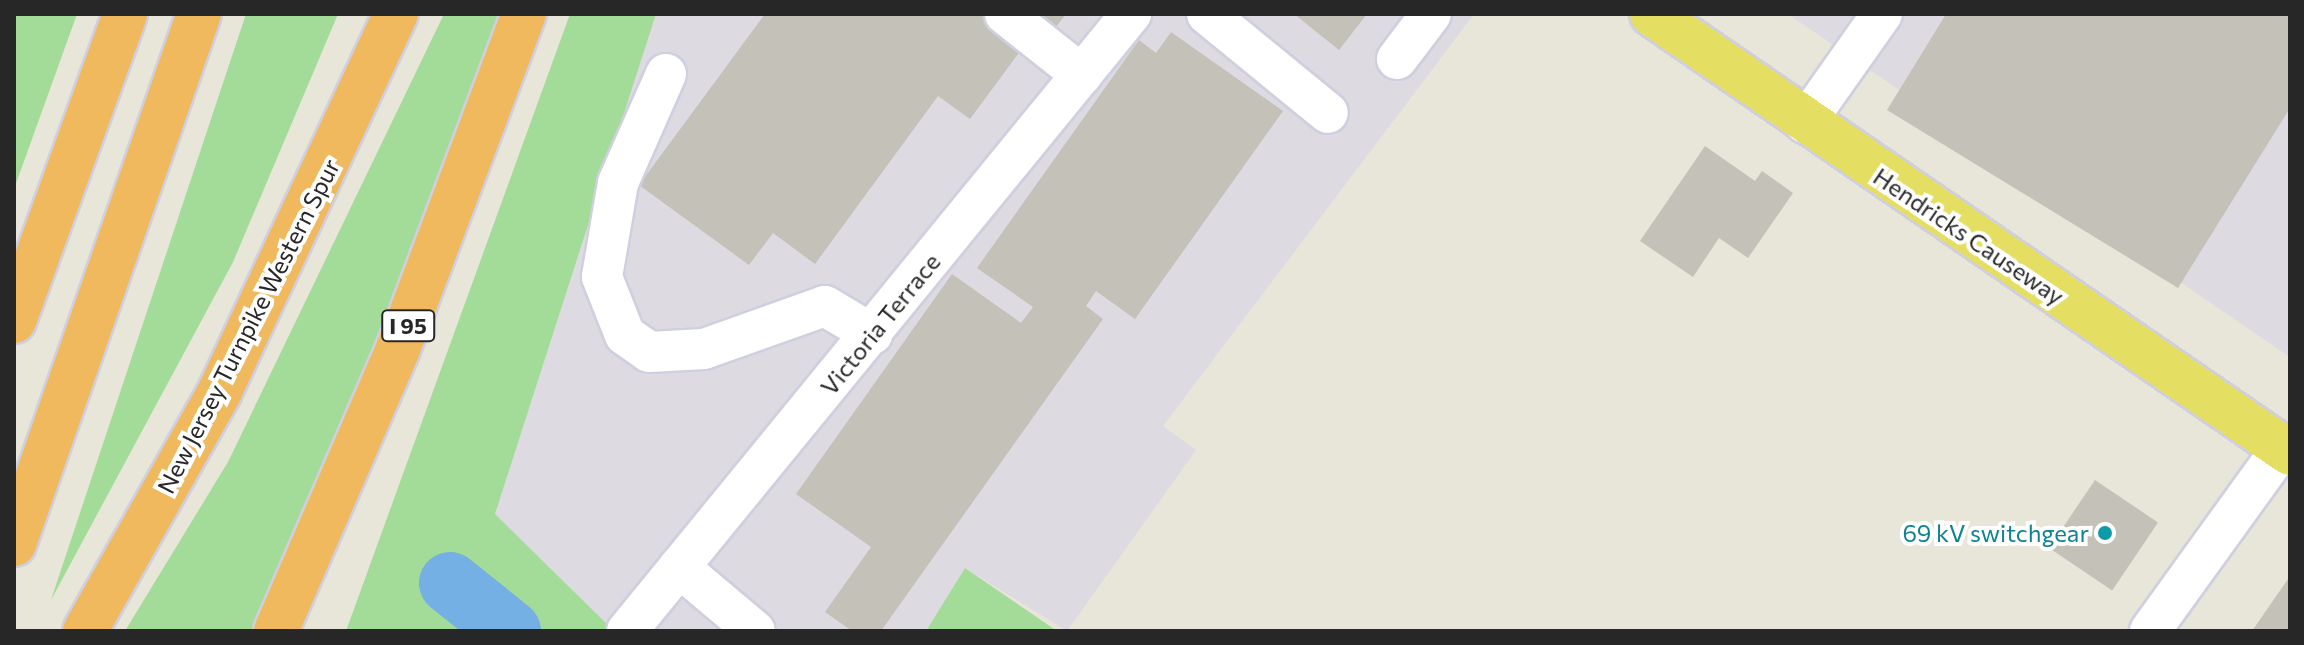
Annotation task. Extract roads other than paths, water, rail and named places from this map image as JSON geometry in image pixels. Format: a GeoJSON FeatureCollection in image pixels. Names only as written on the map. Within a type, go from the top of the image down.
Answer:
{"type":"FeatureCollection","features":[{"type":"Feature","properties":{"kind":"highway"},"geometry":{"type":"LineString","coordinates":[[14,321],[125,14]]}},
{"type":"Feature","properties":{"kind":"highway"},"geometry":{"type":"LineString","coordinates":[[14,544],[199,14]]}},
{"type":"Feature","properties":{"kind":"highway"},"geometry":{"type":"LineString","coordinates":[[355,107],[373,14]]}},
{"type":"Feature","properties":{"kind":"highway","name":"New Jersey Turnpike Western Spur"},"geometry":{"type":"LineString","coordinates":[[85,631],[220,391],[396,14]]}},
{"type":"Feature","properties":{"kind":"highway","name":"I 95"},"geometry":{"type":"LineString","coordinates":[[276,631],[398,349],[524,14]]}},
{"type":"Feature","properties":{"kind":"main road","name":"Hendricks Causeway"},"geometry":{"type":"LineString","coordinates":[[1652,14],[1805,123],[2286,451]]}},
{"type":"Feature","properties":{"kind":"street"},"geometry":{"type":"LineString","coordinates":[[1005,14],[1082,75]]}},
{"type":"Feature","properties":{"kind":"street","name":"Victoria Terrace"},"geometry":{"type":"LineString","coordinates":[[634,622],[1131,14]]}},
{"type":"Feature","properties":{"kind":"street"},"geometry":{"type":"LineString","coordinates":[[1207,14],[1328,113]]}},
{"type":"Feature","properties":{"kind":"street"},"geometry":{"type":"LineString","coordinates":[[1397,59],[1431,14]]}},
{"type":"Feature","properties":{"kind":"street"},"geometry":{"type":"LineString","coordinates":[[1805,123],[1882,14]]}},
{"type":"Feature","properties":{"kind":"street"},"geometry":{"type":"LineString","coordinates":[[666,74],[618,183],[602,277],[625,335],[649,352],[704,349],[825,306],[872,334]]}},
{"type":"Feature","properties":{"kind":"street"},"geometry":{"type":"LineString","coordinates":[[2150,631],[2286,451]]}},
{"type":"Feature","properties":{"kind":"street"},"geometry":{"type":"LineString","coordinates":[[679,567],[755,631]]}},
{"type":"Feature","properties":{"kind":"waterway"},"geometry":{"type":"LineString","coordinates":[[450,583],[510,631]]}},
{"type":"Feature","properties":{"kind":"place","name":"69 kV switchgear"},"geometry":{"type":"Point","coordinates":[2105,533]}}]}
